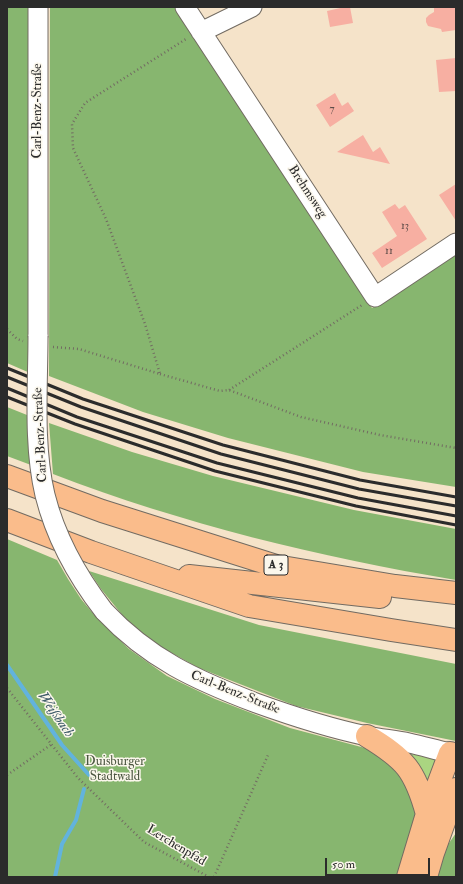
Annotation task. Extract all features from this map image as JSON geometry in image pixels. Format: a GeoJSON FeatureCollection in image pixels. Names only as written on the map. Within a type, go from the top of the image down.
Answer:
{"type":"FeatureCollection","features":[{"type":"Feature","properties":{"kind":"main road","name":"A 3"},"geometry":{"type":"LineString","coordinates":[[7,476],[102,511],[276,566],[395,586],[456,593]]}},
{"type":"Feature","properties":{"kind":"main road","name":"A 3"},"geometry":{"type":"LineString","coordinates":[[7,520],[91,552],[152,572],[456,606]]}},
{"type":"Feature","properties":{"kind":"main road"},"geometry":{"type":"LineString","coordinates":[[152,572],[249,606],[456,640]]}},
{"type":"Feature","properties":{"kind":"main road"},"geometry":{"type":"LineString","coordinates":[[367,736],[391,751],[412,772],[421,791],[427,814]]}},
{"type":"Feature","properties":{"kind":"main road","name":"Carl-Benz-Straße"},"geometry":{"type":"LineString","coordinates":[[408,877],[427,814],[453,754]]}},
{"type":"Feature","properties":{"kind":"main road"},"geometry":{"type":"LineString","coordinates":[[426,877],[456,789]]}},
{"type":"Feature","properties":{"kind":"main road"},"geometry":{"type":"LineString","coordinates":[[433,853],[456,822]]}},
{"type":"Feature","properties":{"kind":"street","name":"Carl-Benz-Straße"},"geometry":{"type":"LineString","coordinates":[[38,7],[37,417],[40,460],[45,494],[52,520],[63,547],[87,589],[104,611],[134,640],[170,665],[220,689],[297,718],[367,736],[408,743],[453,754]]}},
{"type":"Feature","properties":{"kind":"street","name":"Brehmsweg"},"geometry":{"type":"LineString","coordinates":[[185,7],[375,297]]}},
{"type":"Feature","properties":{"kind":"street"},"geometry":{"type":"LineString","coordinates":[[201,32],[252,7]]}},
{"type":"Feature","properties":{"kind":"street"},"geometry":{"type":"LineString","coordinates":[[375,297],[456,243]]}},
{"type":"Feature","properties":{"kind":"path"},"geometry":{"type":"LineString","coordinates":[[160,374],[145,324],[106,219],[73,148],[72,124],[85,103],[190,36],[201,32]]}},
{"type":"Feature","properties":{"kind":"path"},"geometry":{"type":"LineString","coordinates":[[79,349],[220,391],[229,390],[375,297]]}},
{"type":"Feature","properties":{"kind":"path"},"geometry":{"type":"LineString","coordinates":[[229,390],[301,417],[380,435],[456,448]]}},
{"type":"Feature","properties":{"kind":"path","name":"Lerchenpfad"},"geometry":{"type":"LineString","coordinates":[[7,688],[78,778],[144,842],[209,877]]}},
{"type":"Feature","properties":{"kind":"path"},"geometry":{"type":"LineString","coordinates":[[7,774],[52,744]]}},
{"type":"Feature","properties":{"kind":"path"},"geometry":{"type":"LineString","coordinates":[[214,877],[268,755]]}},
{"type":"Feature","properties":{"kind":"green space"},"geometry":{"type":"Polygon","coordinates":[[[7,7],[31,7],[30,373],[7,363],[7,7]]]}},
{"type":"Feature","properties":{"kind":"green space"},"geometry":{"type":"Polygon","coordinates":[[[50,7],[174,7],[372,308],[456,253],[456,487],[363,472],[228,438],[143,412],[49,376],[50,7]]]}},
{"type":"Feature","properties":{"kind":"green space"},"geometry":{"type":"Polygon","coordinates":[[[7,407],[27,415],[31,465],[7,456],[7,407]]]}},
{"type":"Feature","properties":{"kind":"green space"},"geometry":{"type":"Polygon","coordinates":[[[49,423],[132,452],[213,476],[354,510],[456,529],[456,580],[354,561],[252,537],[152,508],[53,474],[49,423]]]}},
{"type":"Feature","properties":{"kind":"green space","name":"Duisburger Stadtwald"},"geometry":{"type":"Polygon","coordinates":[[[7,539],[57,560],[81,599],[96,617],[129,649],[167,676],[215,699],[290,728],[380,752],[405,775],[416,815],[401,877],[7,877],[7,539]]]}},
{"type":"Feature","properties":{"kind":"green space"},"geometry":{"type":"Polygon","coordinates":[[[89,571],[259,625],[456,664],[456,741],[367,723],[296,706],[199,668],[159,646],[128,622],[101,589],[89,571]]]}},
{"type":"Feature","properties":{"kind":"green space"},"geometry":{"type":"Polygon","coordinates":[[[406,753],[440,761],[430,793],[406,753]]]}},
{"type":"Feature","properties":{"kind":"green space"},"geometry":{"type":"Polygon","coordinates":[[[456,833],[456,877],[433,877],[440,856],[456,833]]]}},
{"type":"Feature","properties":{"kind":"building"},"geometry":{"type":"Polygon","coordinates":[[[350,7],[353,23],[330,27],[327,11],[350,7]]]}},
{"type":"Feature","properties":{"kind":"building"},"geometry":{"type":"Polygon","coordinates":[[[434,7],[456,7],[456,30],[442,32],[441,29],[428,26],[426,18],[434,12],[434,7]]]}},
{"type":"Feature","properties":{"kind":"building"},"geometry":{"type":"Polygon","coordinates":[[[456,58],[456,91],[439,92],[436,60],[456,58]]]}},
{"type":"Feature","properties":{"kind":"building"},"geometry":{"type":"Polygon","coordinates":[[[335,93],[342,106],[348,102],[354,111],[330,127],[316,105],[335,93]]]}},
{"type":"Feature","properties":{"kind":"building"},"geometry":{"type":"Polygon","coordinates":[[[363,135],[373,152],[380,147],[390,164],[337,152],[363,135]]]}},
{"type":"Feature","properties":{"kind":"building"},"geometry":{"type":"Polygon","coordinates":[[[456,184],[456,221],[439,195],[456,184]]]}},
{"type":"Feature","properties":{"kind":"building"},"geometry":{"type":"Polygon","coordinates":[[[395,204],[399,209],[405,205],[427,239],[382,268],[372,253],[397,236],[382,212],[395,204]]]}},
{"type":"Feature","properties":{"kind":"waterway","name":"Weißbach"},"geometry":{"type":"LineString","coordinates":[[7,665],[62,745],[89,775]]}},
{"type":"Feature","properties":{"kind":"waterway","name":"Weißbach"},"geometry":{"type":"LineString","coordinates":[[55,877],[62,844],[76,820],[84,789]]}},
{"type":"Feature","properties":{"kind":"railway"},"geometry":{"type":"LineString","coordinates":[[7,368],[83,399],[223,445],[360,480],[456,497]]}},
{"type":"Feature","properties":{"kind":"railway"},"geometry":{"type":"LineString","coordinates":[[7,377],[81,407],[221,454],[359,489],[456,506]]}},
{"type":"Feature","properties":{"kind":"railway"},"geometry":{"type":"LineString","coordinates":[[7,388],[77,417],[217,463],[358,498],[456,516]]}},
{"type":"Feature","properties":{"kind":"railway"},"geometry":{"type":"LineString","coordinates":[[7,397],[75,424],[215,471],[356,506],[456,525]]}}]}
